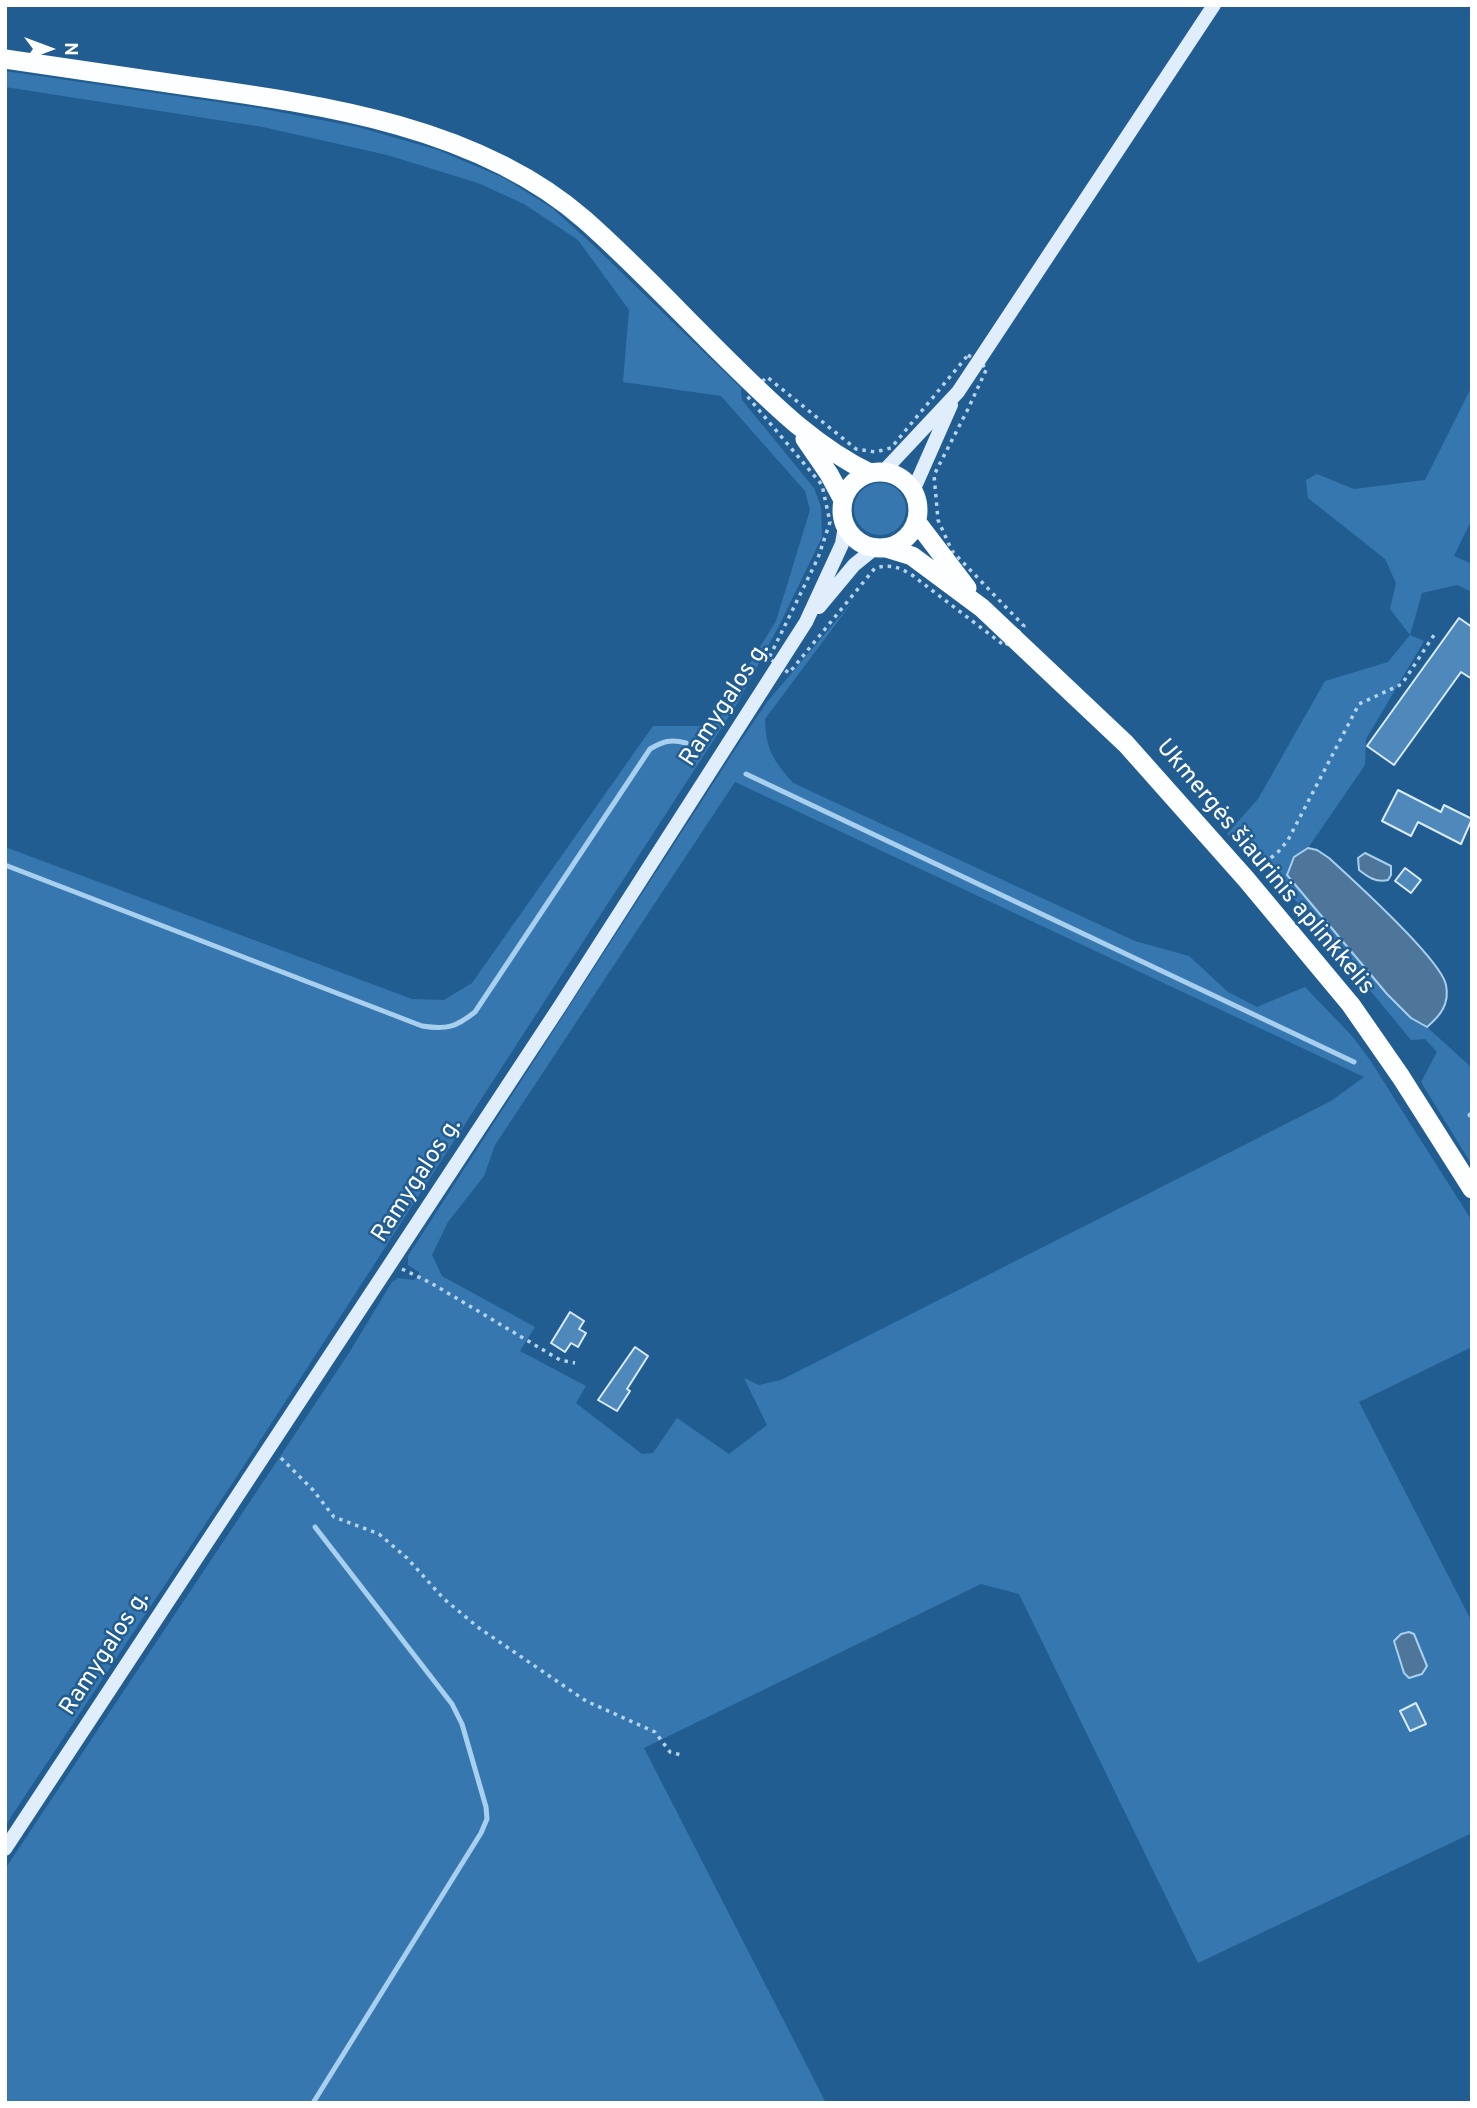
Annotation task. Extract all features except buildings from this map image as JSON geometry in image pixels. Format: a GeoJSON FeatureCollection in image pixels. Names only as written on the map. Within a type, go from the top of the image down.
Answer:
{"type":"FeatureCollection","features":[{"type":"Feature","properties":{"kind":"highway"},"geometry":{"type":"LineString","coordinates":[[5,59],[255,95],[350,114],[427,135],[484,156],[531,181],[584,219],[795,424],[837,455],[877,472],[901,478],[913,491],[918,511],[916,521],[910,533],[900,542],[881,548],[857,541],[845,526],[841,509],[853,483],[877,472]]}},
{"type":"Feature","properties":{"kind":"highway"},"geometry":{"type":"LineString","coordinates":[[795,424],[843,500]]}},
{"type":"Feature","properties":{"kind":"highway","name":"Ukmergės šiaurinis aplinkkelis"},"geometry":{"type":"LineString","coordinates":[[916,521],[982,608]]}},
{"type":"Feature","properties":{"kind":"highway","name":"Ukmergės šiaurinis aplinkkelis"},"geometry":{"type":"LineString","coordinates":[[881,548],[912,556],[982,608],[1126,744],[1246,879],[1350,1005],[1401,1077],[1472,1189]]}},
{"type":"Feature","properties":{"kind":"main road"},"geometry":{"type":"LineString","coordinates":[[913,491],[958,392],[1214,5]]}},
{"type":"Feature","properties":{"kind":"main road"},"geometry":{"type":"LineString","coordinates":[[877,472],[958,392]]}},
{"type":"Feature","properties":{"kind":"main road","name":"Ramygalos g."},"geometry":{"type":"LineString","coordinates":[[5,1849],[560,1006],[806,622],[842,544],[845,526]]}},
{"type":"Feature","properties":{"kind":"main road"},"geometry":{"type":"LineString","coordinates":[[806,622],[854,565],[881,548]]}},
{"type":"Feature","properties":{"kind":"path"},"geometry":{"type":"LineString","coordinates":[[968,355],[978,362],[987,368],[934,475],[938,520],[952,551],[1024,626],[1005,646],[912,575],[899,567],[887,565],[875,568],[789,673],[769,658],[818,558],[830,522],[822,485],[747,396],[767,377],[856,449],[875,452],[891,448],[968,355]]}},
{"type":"Feature","properties":{"kind":"path"},"geometry":{"type":"LineString","coordinates":[[1246,879],[1288,840],[1359,704],[1402,684],[1436,632]]}},
{"type":"Feature","properties":{"kind":"path"},"geometry":{"type":"LineString","coordinates":[[391,1263],[431,1283],[560,1360],[575,1363]]}},
{"type":"Feature","properties":{"kind":"path"},"geometry":{"type":"LineString","coordinates":[[269,1447],[313,1490],[334,1517],[379,1534],[407,1558],[444,1599],[479,1628],[586,1701],[655,1732],[670,1752],[681,1755]]}},
{"type":"Feature","properties":{"kind":"shaded area"},"geometry":{"type":"Polygon","coordinates":[[[5,71],[258,108],[358,127],[438,150],[504,178],[552,208],[741,388],[742,400],[814,488],[821,507],[822,537],[737,704],[241,1470],[5,1826],[5,847],[412,999],[444,1000],[472,983],[653,726],[702,726],[719,714],[776,621],[810,510],[805,491],[721,396],[623,382],[629,310],[578,240],[524,204],[478,183],[387,155],[263,127],[5,87],[5,71]]]}},
{"type":"Feature","properties":{"kind":"shaded area"},"geometry":{"type":"Polygon","coordinates":[[[1472,386],[1472,519],[1454,556],[1472,564],[1472,592],[1457,585],[1422,593],[1410,635],[1390,609],[1396,583],[1385,559],[1308,498],[1306,480],[1317,474],[1354,489],[1425,480],[1472,386]]]}},
{"type":"Feature","properties":{"kind":"shaded area"},"geometry":{"type":"Polygon","coordinates":[[[880,483],[890,485],[898,491],[904,499],[904,519],[898,527],[890,533],[880,535],[870,533],[862,527],[856,519],[854,509],[856,499],[862,491],[870,485],[880,483]]]}},
{"type":"Feature","properties":{"kind":"shaded area"},"geometry":{"type":"Polygon","coordinates":[[[853,601],[765,719],[772,754],[793,783],[1135,941],[1189,956],[1228,992],[1257,1007],[1305,987],[1352,1036],[1370,1060],[1472,1221],[1472,1347],[1359,1402],[1472,1622],[1472,1833],[1198,1963],[1019,1594],[981,1584],[644,1748],[826,2103],[5,2103],[5,1869],[349,1353],[392,1282],[398,1278],[414,1280],[419,1276],[419,1272],[408,1265],[408,1256],[767,702],[853,601]],[[735,782],[495,1145],[484,1176],[448,1222],[432,1255],[442,1276],[535,1327],[520,1351],[586,1386],[576,1403],[642,1454],[653,1453],[677,1418],[729,1454],[767,1425],[744,1378],[759,1385],[781,1380],[1331,1101],[1364,1077],[735,782]]]}},
{"type":"Feature","properties":{"kind":"shaded area"},"geometry":{"type":"Polygon","coordinates":[[[1410,635],[1424,641],[1366,739],[1365,765],[1308,848],[1294,857],[1287,874],[1387,994],[1411,1018],[1427,1027],[1472,1068],[1472,1165],[1421,1082],[1437,1052],[1425,1039],[1411,1040],[1263,861],[1227,834],[1258,799],[1325,681],[1388,662],[1410,635]]]}},
{"type":"Feature","properties":{"kind":"shaded area"},"geometry":{"type":"Polygon","coordinates":[[[1308,848],[1329,858],[1357,883],[1413,939],[1441,973],[1447,998],[1440,1014],[1427,1027],[1411,1018],[1387,994],[1287,875],[1294,857],[1308,848]]]}},
{"type":"Feature","properties":{"kind":"shaded area"},"geometry":{"type":"Polygon","coordinates":[[[1365,853],[1391,866],[1388,880],[1376,880],[1359,870],[1358,858],[1365,853]]]}},
{"type":"Feature","properties":{"kind":"shaded area"},"geometry":{"type":"Polygon","coordinates":[[[1401,1634],[1414,1634],[1427,1666],[1422,1674],[1409,1678],[1404,1673],[1394,1641],[1401,1634]]]}},
{"type":"Feature","properties":{"kind":"waterway"},"geometry":{"type":"LineString","coordinates":[[5,865],[422,1026],[445,1027],[456,1024],[475,1012],[650,749],[667,741],[686,743]]}},
{"type":"Feature","properties":{"kind":"waterway"},"geometry":{"type":"LineString","coordinates":[[746,774],[1354,1062]]}},
{"type":"Feature","properties":{"kind":"waterway"},"geometry":{"type":"LineString","coordinates":[[313,2103],[481,1833],[487,1819],[462,1724],[452,1704],[315,1527]]}}]}
